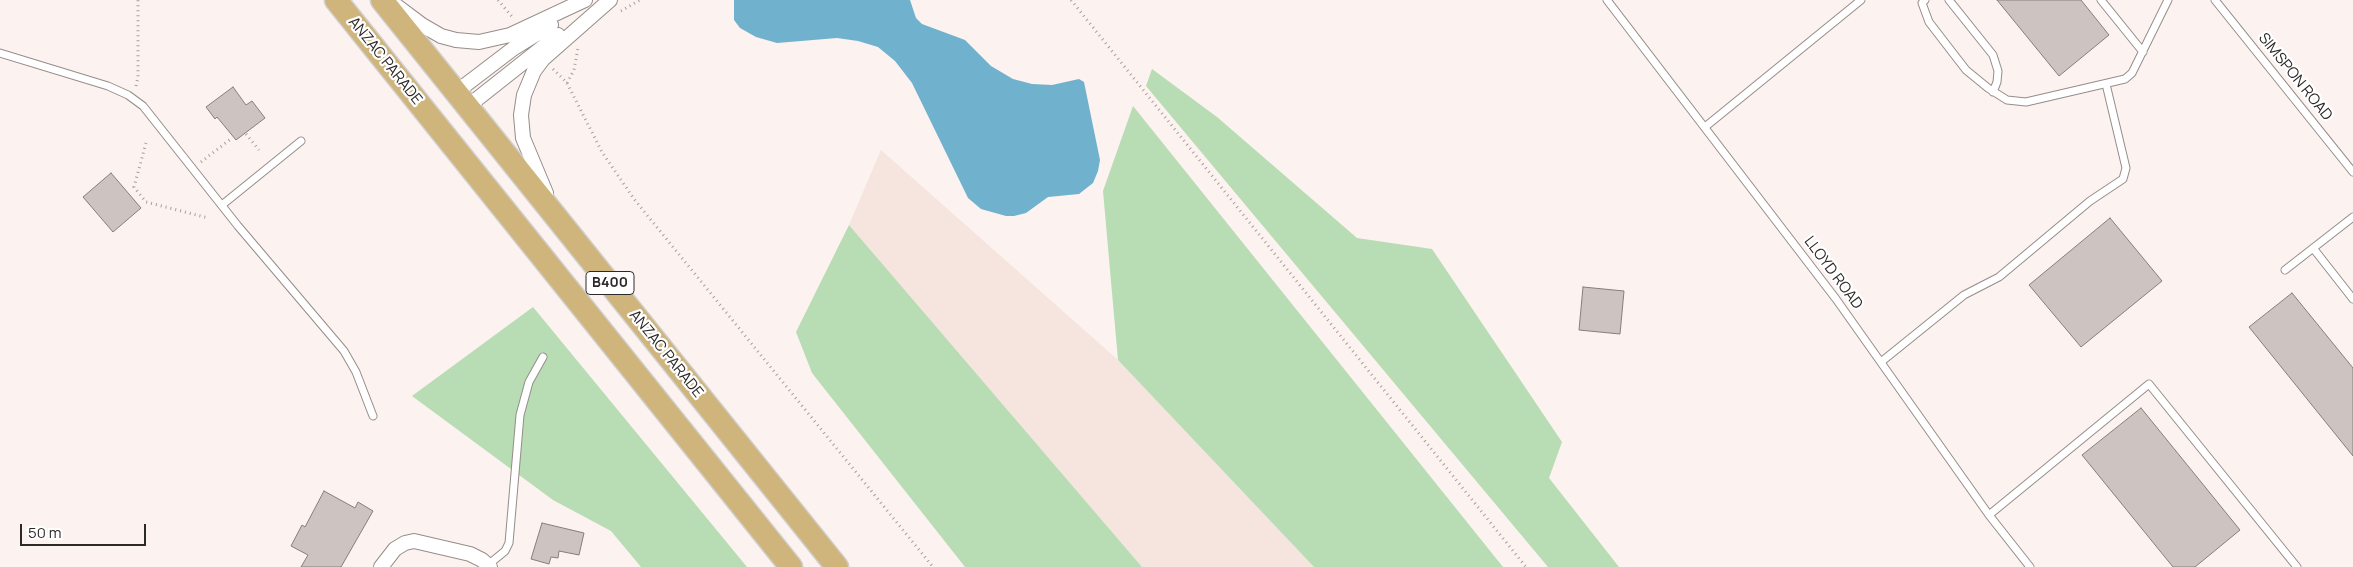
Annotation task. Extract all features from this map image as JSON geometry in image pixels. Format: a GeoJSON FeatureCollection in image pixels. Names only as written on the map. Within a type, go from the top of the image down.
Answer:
{"type":"FeatureCollection","features":[{"type":"Feature","properties":{"kind":"main road","name":"ANZAC PARADE"},"geometry":{"type":"LineString","coordinates":[[336,0],[790,567]]}},
{"type":"Feature","properties":{"kind":"main road","name":"ANZAC PARADE"},"geometry":{"type":"LineString","coordinates":[[382,0],[837,567]]}},
{"type":"Feature","properties":{"kind":"main road"},"geometry":{"type":"LineString","coordinates":[[434,122],[461,100]]}},
{"type":"Feature","properties":{"kind":"street"},"geometry":{"type":"LineString","coordinates":[[390,0],[432,31],[456,40],[488,42],[522,30],[585,0]]}},
{"type":"Feature","properties":{"kind":"street"},"geometry":{"type":"LineString","coordinates":[[461,100],[528,38],[597,0]]}},
{"type":"Feature","properties":{"kind":"street"},"geometry":{"type":"LineString","coordinates":[[461,100],[604,0]]}},
{"type":"Feature","properties":{"kind":"street"},"geometry":{"type":"LineString","coordinates":[[560,220],[529,157],[522,126],[524,95],[534,71],[544,59],[610,0]]}},
{"type":"Feature","properties":{"kind":"street"},"geometry":{"type":"LineString","coordinates":[[381,567],[395,549],[405,542],[414,541],[470,554],[489,566]]}},
{"type":"Feature","properties":{"kind":"lane"},"geometry":{"type":"LineString","coordinates":[[1705,127],[1861,0]]}},
{"type":"Feature","properties":{"kind":"lane"},"geometry":{"type":"LineString","coordinates":[[1925,0],[1922,3],[1929,22],[1966,70],[1993,92],[2007,100],[2026,102],[2125,79],[2132,73],[2168,0]]}},
{"type":"Feature","properties":{"kind":"lane"},"geometry":{"type":"LineString","coordinates":[[1950,0],[1993,55],[1998,71],[1997,82],[1993,92]]}},
{"type":"Feature","properties":{"kind":"lane"},"geometry":{"type":"LineString","coordinates":[[2101,0],[2143,52]]}},
{"type":"Feature","properties":{"kind":"lane","name":"SIMSPON ROAD"},"geometry":{"type":"LineString","coordinates":[[2215,0],[2353,172]]}},
{"type":"Feature","properties":{"kind":"lane","name":"LLOYD ROAD"},"geometry":{"type":"LineString","coordinates":[[1612,2],[1836,299],[1989,515],[2030,567]]}},
{"type":"Feature","properties":{"kind":"lane"},"geometry":{"type":"LineString","coordinates":[[0,53],[108,86],[131,97],[149,113],[222,205],[344,351],[356,372],[373,416]]}},
{"type":"Feature","properties":{"kind":"lane"},"geometry":{"type":"LineString","coordinates":[[1881,362],[1964,295],[1998,277],[2090,201],[2123,179],[2126,168],[2106,84]]}},
{"type":"Feature","properties":{"kind":"lane"},"geometry":{"type":"LineString","coordinates":[[222,205],[301,142]]}},
{"type":"Feature","properties":{"kind":"lane"},"geometry":{"type":"LineString","coordinates":[[2285,270],[2353,217]]}},
{"type":"Feature","properties":{"kind":"lane"},"geometry":{"type":"LineString","coordinates":[[2313,248],[2353,299]]}},
{"type":"Feature","properties":{"kind":"lane"},"geometry":{"type":"LineString","coordinates":[[489,566],[505,551],[509,543],[520,415],[529,382],[543,357]]}},
{"type":"Feature","properties":{"kind":"lane"},"geometry":{"type":"LineString","coordinates":[[1989,515],[2149,384],[2297,567]]}},
{"type":"Feature","properties":{"kind":"path"},"geometry":{"type":"LineString","coordinates":[[131,97],[138,77],[138,0]]}},
{"type":"Feature","properties":{"kind":"path"},"geometry":{"type":"LineString","coordinates":[[498,0],[522,30]]}},
{"type":"Feature","properties":{"kind":"path"},"geometry":{"type":"LineString","coordinates":[[615,16],[640,0]]}},
{"type":"Feature","properties":{"kind":"path"},"geometry":{"type":"LineString","coordinates":[[1072,0],[1526,567]]}},
{"type":"Feature","properties":{"kind":"path"},"geometry":{"type":"LineString","coordinates":[[567,83],[574,70],[579,41]]}},
{"type":"Feature","properties":{"kind":"path"},"geometry":{"type":"LineString","coordinates":[[544,59],[567,83],[602,152],[634,198],[934,567]]}},
{"type":"Feature","properties":{"kind":"path"},"geometry":{"type":"LineString","coordinates":[[246,134],[259,150]]}},
{"type":"Feature","properties":{"kind":"path"},"geometry":{"type":"LineString","coordinates":[[193,169],[232,138]]}},
{"type":"Feature","properties":{"kind":"path"},"geometry":{"type":"LineString","coordinates":[[146,143],[134,187],[146,202],[208,218]]}},
{"type":"Feature","properties":{"kind":"shaded area"},"geometry":{"type":"Polygon","coordinates":[[[881,150],[1118,360],[1314,567],[1142,567],[849,225],[881,150]]]}},
{"type":"Feature","properties":{"kind":"green space"},"geometry":{"type":"Polygon","coordinates":[[[1152,69],[1217,117],[1357,238],[1432,249],[1562,442],[1549,478],[1619,567],[1548,567],[1146,86],[1152,69]]]}},
{"type":"Feature","properties":{"kind":"green space"},"geometry":{"type":"Polygon","coordinates":[[[1133,106],[1503,567],[1314,567],[1118,360],[1103,191],[1133,106]]]}},
{"type":"Feature","properties":{"kind":"green space"},"geometry":{"type":"Polygon","coordinates":[[[849,225],[1142,567],[965,567],[812,373],[796,332],[849,225]]]}},
{"type":"Feature","properties":{"kind":"green space"},"geometry":{"type":"Polygon","coordinates":[[[533,307],[747,567],[641,567],[611,531],[553,500],[412,396],[533,307]]]}},
{"type":"Feature","properties":{"kind":"water"},"geometry":{"type":"Polygon","coordinates":[[[734,0],[910,0],[916,18],[922,24],[965,40],[991,66],[1013,79],[1032,84],[1052,85],[1079,79],[1084,82],[1100,160],[1093,183],[1079,194],[1048,197],[1026,213],[1014,216],[1006,216],[981,209],[968,198],[912,83],[895,61],[878,47],[858,41],[837,38],[777,43],[756,37],[740,28],[734,20],[734,0]]]}},
{"type":"Feature","properties":{"kind":"building"},"geometry":{"type":"Polygon","coordinates":[[[1997,0],[2081,0],[2109,35],[2059,76],[1997,0]]]}},
{"type":"Feature","properties":{"kind":"building"},"geometry":{"type":"Polygon","coordinates":[[[233,87],[246,105],[252,101],[265,118],[236,140],[206,107],[233,87]]]}},
{"type":"Feature","properties":{"kind":"building"},"geometry":{"type":"Polygon","coordinates":[[[111,173],[141,208],[113,232],[83,197],[111,173]]]}},
{"type":"Feature","properties":{"kind":"building"},"geometry":{"type":"Polygon","coordinates":[[[2110,218],[2162,281],[2081,347],[2029,285],[2110,218]]]}},
{"type":"Feature","properties":{"kind":"building"},"geometry":{"type":"Polygon","coordinates":[[[1583,287],[1624,291],[1620,334],[1579,330],[1583,287]]]}},
{"type":"Feature","properties":{"kind":"building"},"geometry":{"type":"Polygon","coordinates":[[[2292,293],[2353,368],[2353,456],[2249,327],[2292,293]]]}},
{"type":"Feature","properties":{"kind":"building"},"geometry":{"type":"Polygon","coordinates":[[[2141,408],[2240,530],[2195,567],[2173,567],[2082,455],[2141,408]]]}},
{"type":"Feature","properties":{"kind":"building"},"geometry":{"type":"Polygon","coordinates":[[[324,491],[355,508],[358,502],[373,511],[341,567],[301,567],[308,555],[291,546],[302,525],[305,527],[324,491]]]}},
{"type":"Feature","properties":{"kind":"building"},"geometry":{"type":"Polygon","coordinates":[[[542,523],[584,533],[579,555],[559,551],[558,558],[551,557],[549,564],[531,559],[542,523]]]}}]}
